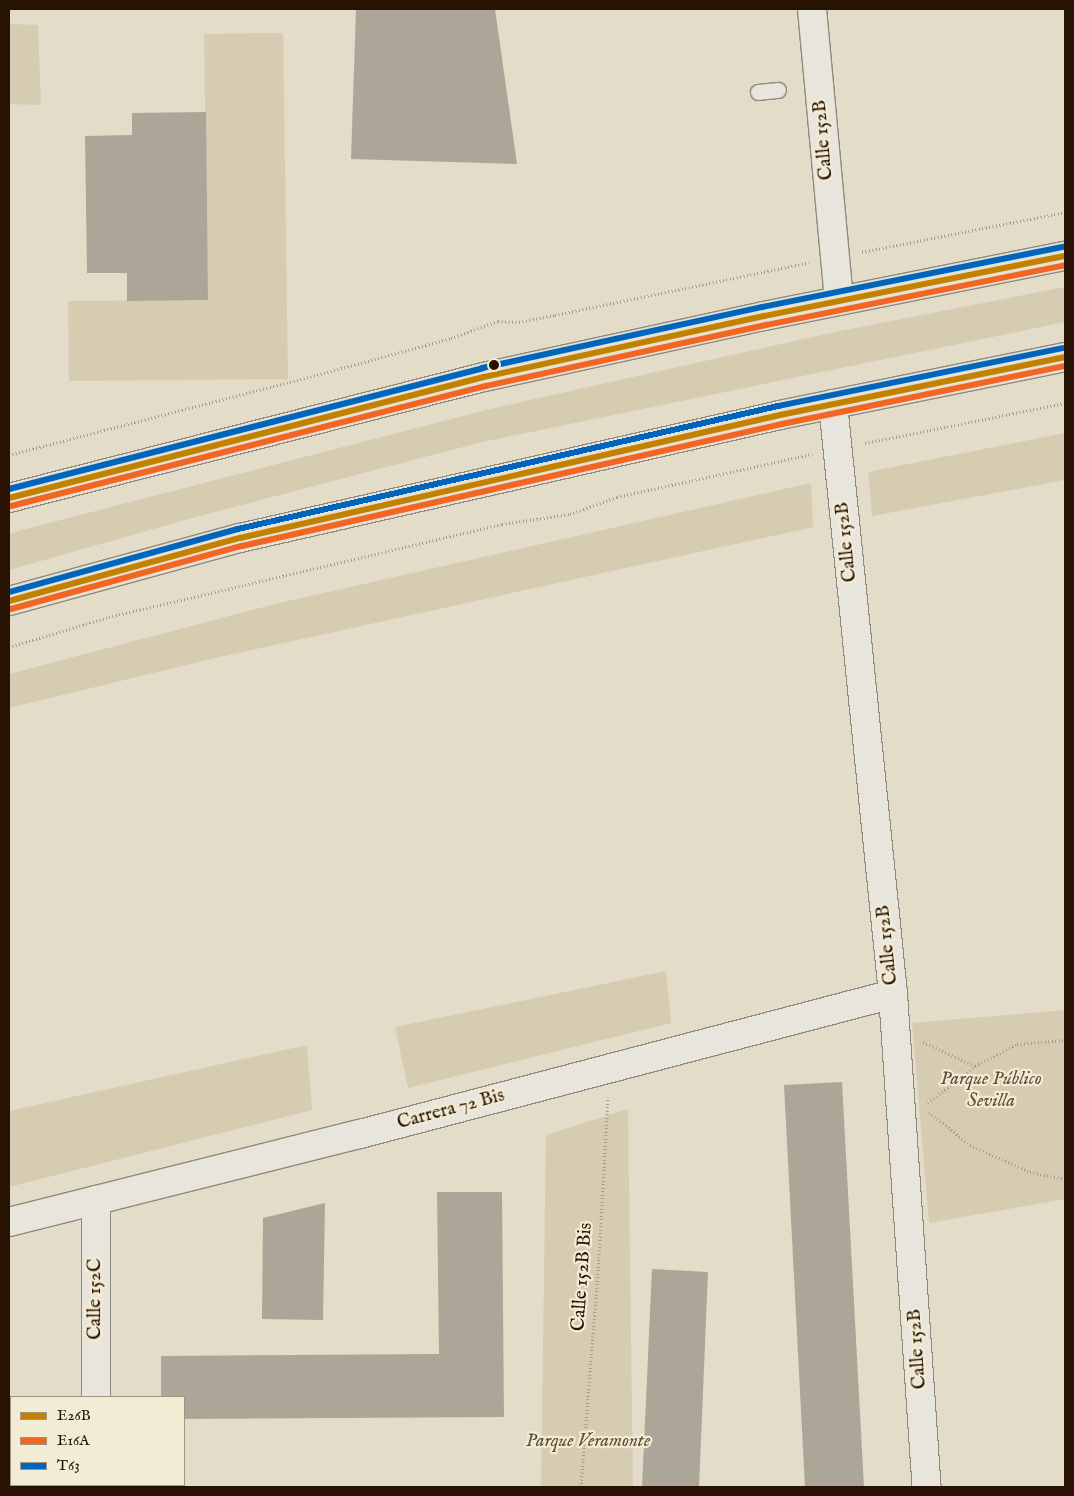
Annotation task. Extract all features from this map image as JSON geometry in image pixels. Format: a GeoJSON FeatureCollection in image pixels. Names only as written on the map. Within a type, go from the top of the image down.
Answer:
{"type":"FeatureCollection","features":[{"type":"Feature","properties":{"kind":"highway"},"geometry":{"type":"LineString","coordinates":[[9,498],[484,377],[839,301],[1065,256]]}},
{"type":"Feature","properties":{"kind":"highway"},"geometry":{"type":"LineString","coordinates":[[9,600],[240,538],[833,404],[1065,357]]}},
{"type":"Feature","properties":{"kind":"street","name":"Calle 152B"},"geometry":{"type":"LineString","coordinates":[[812,9],[839,301]]}},
{"type":"Feature","properties":{"kind":"street","name":"Calle 152B"},"geometry":{"type":"LineString","coordinates":[[833,404],[893,994],[927,1487]]}},
{"type":"Feature","properties":{"kind":"street","name":"Carrera 72 Bis"},"geometry":{"type":"LineString","coordinates":[[9,1222],[610,1069],[893,994]]}},
{"type":"Feature","properties":{"kind":"street","name":"Calle 152C"},"geometry":{"type":"LineString","coordinates":[[96,1200],[96,1396]]}},
{"type":"Feature","properties":{"kind":"lane"},"geometry":{"type":"LineString","coordinates":[[758,92],[778,90]]}},
{"type":"Feature","properties":{"kind":"path"},"geometry":{"type":"LineString","coordinates":[[9,455],[324,373],[451,338],[498,321],[519,322],[546,317],[835,257],[1065,212]]}},
{"type":"Feature","properties":{"kind":"path"},"geometry":{"type":"LineString","coordinates":[[9,647],[109,617],[502,524],[570,514],[617,497],[838,448],[1065,403]]}},
{"type":"Feature","properties":{"kind":"path"},"geometry":{"type":"LineString","coordinates":[[895,1030],[975,1066]]}},
{"type":"Feature","properties":{"kind":"path"},"geometry":{"type":"LineString","coordinates":[[1065,1040],[1017,1044],[975,1066],[923,1107],[970,1145],[1030,1172],[1065,1179]]}},
{"type":"Feature","properties":{"kind":"path","name":"Calle 152B Bis"},"geometry":{"type":"LineString","coordinates":[[581,1487],[599,1258],[610,1069]]}},
{"type":"Feature","properties":{"kind":"green space"},"geometry":{"type":"Polygon","coordinates":[[[9,24],[38,25],[41,105],[9,104],[9,24]]]}},
{"type":"Feature","properties":{"kind":"green space"},"geometry":{"type":"Polygon","coordinates":[[[283,33],[288,379],[69,381],[68,301],[208,300],[204,34],[283,33]]]}},
{"type":"Feature","properties":{"kind":"green space"},"geometry":{"type":"Polygon","coordinates":[[[1065,287],[1065,322],[482,442],[192,518],[9,570],[9,534],[22,530],[494,408],[835,332],[1065,287]]]}},
{"type":"Feature","properties":{"kind":"green space"},"geometry":{"type":"Polygon","coordinates":[[[1065,433],[1065,480],[872,516],[868,472],[1065,433]]]}},
{"type":"Feature","properties":{"kind":"green space"},"geometry":{"type":"Polygon","coordinates":[[[811,483],[813,527],[215,658],[9,708],[9,674],[275,604],[811,483]]]}},
{"type":"Feature","properties":{"kind":"green space"},"geometry":{"type":"Polygon","coordinates":[[[666,971],[671,1023],[408,1088],[395,1027],[666,971]]]}},
{"type":"Feature","properties":{"kind":"green space","name":"Parque Público Sevilla"},"geometry":{"type":"Polygon","coordinates":[[[1065,1010],[1065,1199],[929,1223],[912,1023],[1065,1010]]]}},
{"type":"Feature","properties":{"kind":"green space"},"geometry":{"type":"Polygon","coordinates":[[[307,1045],[312,1110],[9,1187],[9,1111],[307,1045]]]}},
{"type":"Feature","properties":{"kind":"green space","name":"Parque Veramonte"},"geometry":{"type":"Polygon","coordinates":[[[628,1109],[633,1487],[541,1487],[546,1135],[628,1109]]]}},
{"type":"Feature","properties":{"kind":"building"},"geometry":{"type":"Polygon","coordinates":[[[356,9],[495,9],[517,164],[351,159],[356,9]]]}},
{"type":"Feature","properties":{"kind":"building"},"geometry":{"type":"Polygon","coordinates":[[[206,112],[208,300],[127,301],[127,273],[87,273],[85,136],[132,135],[132,113],[206,112]]]}},
{"type":"Feature","properties":{"kind":"building"},"geometry":{"type":"Polygon","coordinates":[[[842,1082],[864,1487],[805,1487],[784,1085],[842,1082]]]}},
{"type":"Feature","properties":{"kind":"building"},"geometry":{"type":"Polygon","coordinates":[[[437,1192],[502,1192],[504,1417],[185,1419],[185,1396],[161,1396],[161,1356],[439,1354],[437,1192]]]}},
{"type":"Feature","properties":{"kind":"building"},"geometry":{"type":"Polygon","coordinates":[[[325,1203],[323,1320],[262,1319],[263,1218],[325,1203]]]}},
{"type":"Feature","properties":{"kind":"building"},"geometry":{"type":"Polygon","coordinates":[[[652,1269],[708,1272],[699,1487],[642,1487],[652,1269]]]}},
{"type":"Feature","properties":{"kind":"transit line","name":"T63"},"geometry":{"type":"LineString","coordinates":[[9,489],[482,368],[762,307],[1063,247]]}},
{"type":"Feature","properties":{"kind":"transit line","name":"E26B"},"geometry":{"type":"LineString","coordinates":[[9,498],[484,377],[764,316],[1065,256]]}},
{"type":"Feature","properties":{"kind":"transit line","name":"E16A"},"geometry":{"type":"LineString","coordinates":[[11,506],[486,386],[766,325],[1065,265]]}},
{"type":"Feature","properties":{"kind":"transit line","name":"T63"},"geometry":{"type":"LineString","coordinates":[[9,592],[238,529],[778,406],[1063,348]]}},
{"type":"Feature","properties":{"kind":"transit line","name":"E26B"},"geometry":{"type":"LineString","coordinates":[[9,601],[240,538],[780,415],[1065,357]]}},
{"type":"Feature","properties":{"kind":"transit line","name":"E16A"},"geometry":{"type":"LineString","coordinates":[[11,609],[242,546],[782,424],[1065,366]]}}]}
